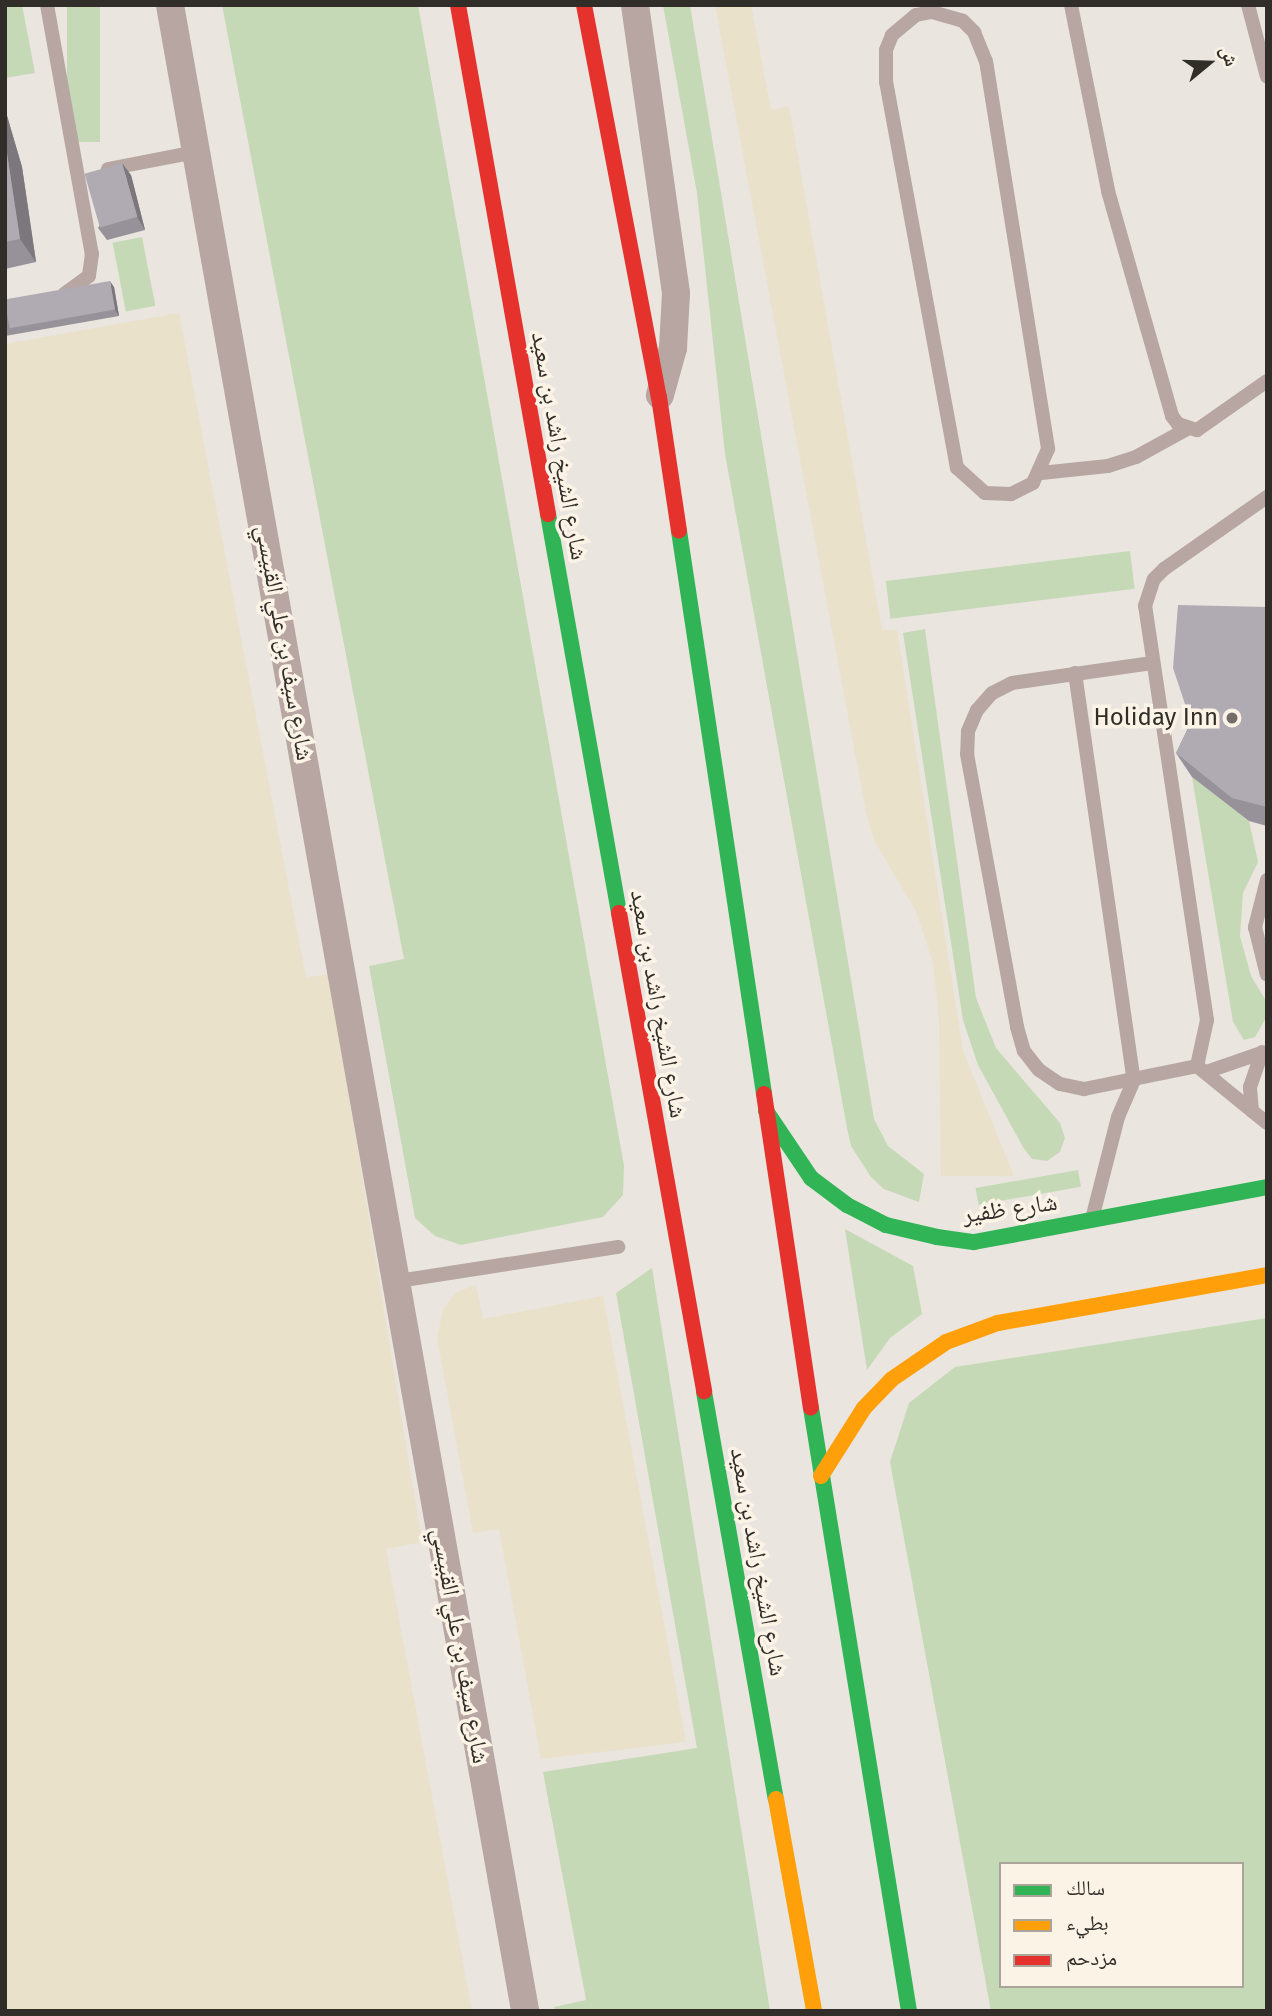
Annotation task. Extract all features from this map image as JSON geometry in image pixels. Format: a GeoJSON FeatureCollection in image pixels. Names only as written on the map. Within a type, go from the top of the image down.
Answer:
{"type":"FeatureCollection","features":[{"type":"Feature","properties":{"kind":"main road","name":"شارع الشيخ راشد بن سعيد"},"geometry":{"type":"LineString","coordinates":[[458,5],[814,2011]]}},
{"type":"Feature","properties":{"kind":"main road"},"geometry":{"type":"LineString","coordinates":[[584,5],[659,397],[821,1476],[909,2011]]}},
{"type":"Feature","properties":{"kind":"main road","name":"شارع ظفير"},"geometry":{"type":"LineString","coordinates":[[766,1111],[811,1178],[847,1205],[886,1225],[974,1242],[1267,1187]]}},
{"type":"Feature","properties":{"kind":"main road"},"geometry":{"type":"LineString","coordinates":[[821,1476],[864,1408],[892,1379],[946,1342],[998,1323],[1267,1275]]}},
{"type":"Feature","properties":{"kind":"street","name":"شارع سيف بن علي القبيسي"},"geometry":{"type":"LineString","coordinates":[[170,5],[398,1281],[525,2011]]}},
{"type":"Feature","properties":{"kind":"street"},"geometry":{"type":"LineString","coordinates":[[635,5],[676,293],[673,348],[659,397]]}},
{"type":"Feature","properties":{"kind":"lane"},"geometry":{"type":"LineString","coordinates":[[47,5],[92,266],[82,285],[52,296]]}},
{"type":"Feature","properties":{"kind":"lane"},"geometry":{"type":"LineString","coordinates":[[1071,5],[1108,191],[1138,304],[1172,416],[1187,429]]}},
{"type":"Feature","properties":{"kind":"lane"},"geometry":{"type":"LineString","coordinates":[[1248,5],[1267,77]]}},
{"type":"Feature","properties":{"kind":"lane"},"geometry":{"type":"LineString","coordinates":[[1041,473],[1047,436],[982,46],[963,21],[948,14],[916,16],[892,35],[884,65],[953,456],[964,479],[998,495],[1023,490],[1041,473],[1108,466],[1136,457],[1187,429],[1206,426],[1267,381]]}},
{"type":"Feature","properties":{"kind":"lane"},"geometry":{"type":"LineString","coordinates":[[78,175],[196,152]]}},
{"type":"Feature","properties":{"kind":"lane"},"geometry":{"type":"LineString","coordinates":[[1201,1069],[1208,1020],[1145,606],[1154,579],[1267,497]]}},
{"type":"Feature","properties":{"kind":"lane"},"geometry":{"type":"LineString","coordinates":[[1152,663],[1012,683],[992,693],[977,710],[968,731],[967,754],[1024,1051],[1040,1070],[1060,1084],[1084,1089],[1201,1069],[1262,1052],[1250,1087],[1252,1111]]}},
{"type":"Feature","properties":{"kind":"lane"},"geometry":{"type":"LineString","coordinates":[[1075,673],[1134,1080],[1118,1117],[1092,1220]]}},
{"type":"Feature","properties":{"kind":"lane"},"geometry":{"type":"LineString","coordinates":[[1267,880],[1255,927],[1267,975]]}},
{"type":"Feature","properties":{"kind":"lane"},"geometry":{"type":"LineString","coordinates":[[1201,1069],[1267,1122]]}},
{"type":"Feature","properties":{"kind":"lane"},"geometry":{"type":"LineString","coordinates":[[398,1281],[618,1247]]}},
{"type":"Feature","properties":{"kind":"green space"},"geometry":{"type":"Polygon","coordinates":[[[5,5],[22,5],[35,73],[5,78],[5,5]]]}},
{"type":"Feature","properties":{"kind":"green space"},"geometry":{"type":"Polygon","coordinates":[[[67,5],[100,5],[100,142],[67,142],[67,5]]]}},
{"type":"Feature","properties":{"kind":"green space"},"geometry":{"type":"Polygon","coordinates":[[[222,5],[418,5],[624,1166],[623,1195],[603,1217],[461,1245],[435,1236],[415,1218],[369,966],[404,959],[222,5]]]}},
{"type":"Feature","properties":{"kind":"green space"},"geometry":{"type":"Polygon","coordinates":[[[663,5],[690,5],[874,1119],[888,1146],[924,1174],[919,1202],[884,1189],[871,1177],[851,1146],[847,1128],[725,454],[697,193],[663,5]]]}},
{"type":"Feature","properties":{"kind":"green space"},"geometry":{"type":"Polygon","coordinates":[[[142,237],[155,306],[126,311],[113,243],[142,237]]]}},
{"type":"Feature","properties":{"kind":"green space"},"geometry":{"type":"Polygon","coordinates":[[[1130,551],[1135,589],[890,619],[886,581],[1130,551]]]}},
{"type":"Feature","properties":{"kind":"green space"},"geometry":{"type":"Polygon","coordinates":[[[925,629],[976,998],[996,1048],[1060,1123],[1065,1138],[1060,1152],[1047,1161],[1032,1159],[1023,1147],[978,1065],[963,1020],[903,633],[925,629]]]}},
{"type":"Feature","properties":{"kind":"green space"},"geometry":{"type":"Polygon","coordinates":[[[1192,777],[1249,821],[1258,862],[1243,893],[1240,936],[1251,976],[1265,999],[1267,1016],[1255,1037],[1244,1040],[1233,1022],[1192,777]]]}},
{"type":"Feature","properties":{"kind":"green space"},"geometry":{"type":"Polygon","coordinates":[[[1078,1170],[1081,1187],[979,1205],[976,1188],[1078,1170]]]}},
{"type":"Feature","properties":{"kind":"green space"},"geometry":{"type":"Polygon","coordinates":[[[845,1229],[913,1266],[922,1314],[890,1338],[867,1370],[845,1229]]]}},
{"type":"Feature","properties":{"kind":"green space"},"geometry":{"type":"Polygon","coordinates":[[[652,1268],[770,2011],[555,2011],[554,2007],[586,2000],[543,1772],[697,1748],[616,1293],[652,1268]]]}},
{"type":"Feature","properties":{"kind":"green space"},"geometry":{"type":"Polygon","coordinates":[[[1267,1318],[1267,2011],[991,2011],[890,1462],[909,1403],[955,1367],[1267,1318]]]}},
{"type":"Feature","properties":{"kind":"sand"},"geometry":{"type":"Polygon","coordinates":[[[715,5],[751,5],[771,110],[789,106],[882,630],[897,630],[963,1051],[1014,1176],[941,1176],[939,1018],[933,963],[916,911],[875,842],[867,817],[715,5]]]}},
{"type":"Feature","properties":{"kind":"sand"},"geometry":{"type":"Polygon","coordinates":[[[179,313],[306,978],[329,974],[422,1542],[386,1549],[472,2011],[5,2011],[5,344],[179,313]]]}},
{"type":"Feature","properties":{"kind":"sand"},"geometry":{"type":"Polygon","coordinates":[[[476,1285],[483,1319],[603,1296],[686,1742],[541,1759],[499,1529],[473,1533],[437,1338],[443,1310],[456,1292],[476,1285]]]}},
{"type":"Feature","properties":{"kind":"building"},"geometry":{"type":"Polygon","coordinates":[[[5,140],[20,239],[5,242],[5,140]]]}},
{"type":"Feature","properties":{"kind":"building"},"geometry":{"type":"Polygon","coordinates":[[[122,163],[137,217],[100,228],[85,174],[122,163]]]}},
{"type":"Feature","properties":{"kind":"building"},"geometry":{"type":"Polygon","coordinates":[[[110,281],[115,310],[10,328],[5,300],[110,281]]]}},
{"type":"Feature","properties":{"kind":"building","name":"Holiday Inn"},"geometry":{"type":"Polygon","coordinates":[[[1178,605],[1267,607],[1267,807],[1232,798],[1176,753],[1191,722],[1173,668],[1178,605]]]}},
{"type":"Feature","properties":{"kind":"traffic: fast"},"geometry":{"type":"LineString","coordinates":[[548,514],[619,913]]}},
{"type":"Feature","properties":{"kind":"traffic: fast"},"geometry":{"type":"LineString","coordinates":[[679,531],[764,1094]]}},
{"type":"Feature","properties":{"kind":"traffic: fast"},"geometry":{"type":"LineString","coordinates":[[766,1111],[811,1178],[847,1205],[886,1225],[937,1237],[974,1242],[1267,1187]]}},
{"type":"Feature","properties":{"kind":"traffic: fast"},"geometry":{"type":"LineString","coordinates":[[704,1392],[776,1799]]}},
{"type":"Feature","properties":{"kind":"traffic: fast"},"geometry":{"type":"LineString","coordinates":[[811,1408],[909,2011]]}},
{"type":"Feature","properties":{"kind":"traffic: slow"},"geometry":{"type":"LineString","coordinates":[[821,1476],[864,1408],[892,1379],[946,1342],[998,1323],[1267,1275]]}},
{"type":"Feature","properties":{"kind":"traffic: slow"},"geometry":{"type":"LineString","coordinates":[[776,1799],[814,2011]]}},
{"type":"Feature","properties":{"kind":"traffic: jam"},"geometry":{"type":"LineString","coordinates":[[458,5],[548,514]]}},
{"type":"Feature","properties":{"kind":"traffic: jam"},"geometry":{"type":"LineString","coordinates":[[584,5],[659,397],[679,531]]}},
{"type":"Feature","properties":{"kind":"traffic: jam"},"geometry":{"type":"LineString","coordinates":[[619,913],[704,1392]]}},
{"type":"Feature","properties":{"kind":"traffic: jam"},"geometry":{"type":"LineString","coordinates":[[764,1094],[811,1408]]}},
{"type":"Feature","properties":{"kind":"place","name":"Holiday Inn"},"geometry":{"type":"Point","coordinates":[1232,718]}}]}
